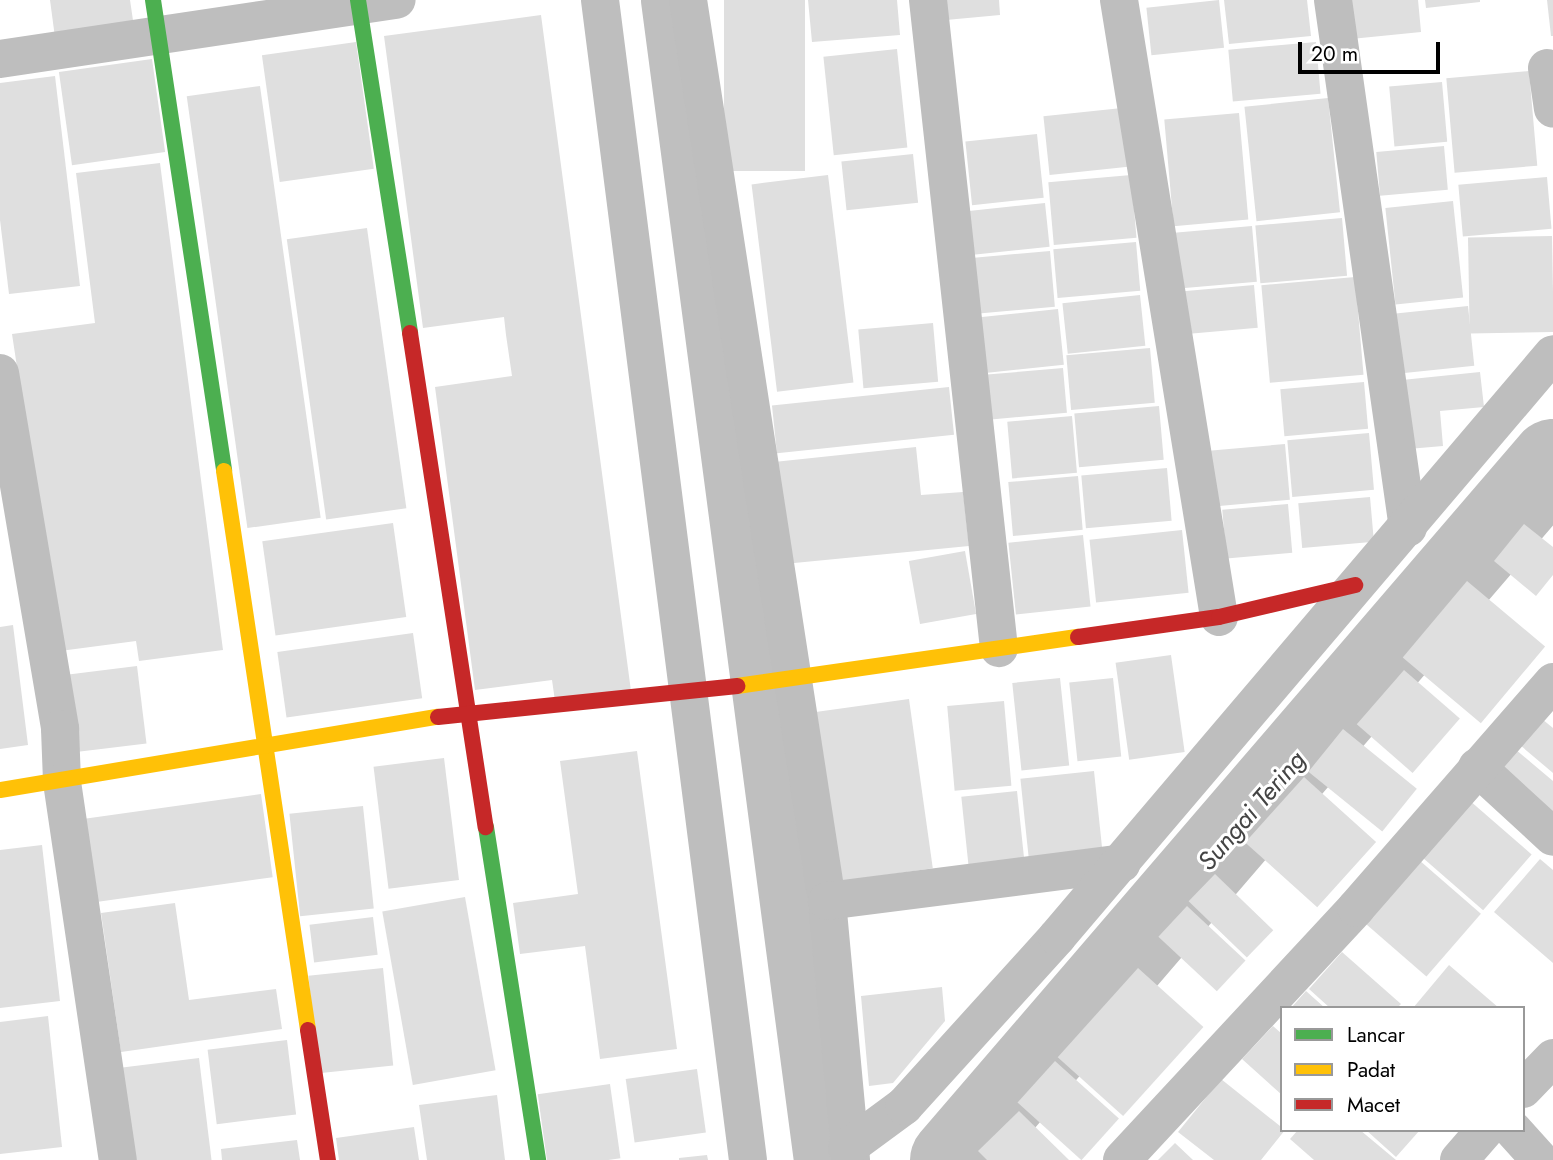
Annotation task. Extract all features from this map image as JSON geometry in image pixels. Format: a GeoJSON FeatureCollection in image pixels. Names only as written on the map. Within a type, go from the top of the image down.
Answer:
{"type":"FeatureCollection","features":[{"type":"Feature","properties":{"kind":"street"},"geometry":{"type":"LineString","coordinates":[[153,0],[328,1160]]}},
{"type":"Feature","properties":{"kind":"street"},"geometry":{"type":"LineString","coordinates":[[0,59],[158,37],[359,3],[397,0]]}},
{"type":"Feature","properties":{"kind":"street"},"geometry":{"type":"LineString","coordinates":[[600,0],[694,691],[748,1160]]}},
{"type":"Feature","properties":{"kind":"street"},"geometry":{"type":"LineString","coordinates":[[688,0],[784,680],[827,901],[849,1154]]}},
{"type":"Feature","properties":{"kind":"street"},"geometry":{"type":"LineString","coordinates":[[928,0],[999,648]]}},
{"type":"Feature","properties":{"kind":"street"},"geometry":{"type":"LineString","coordinates":[[1119,0],[1219,617]]}},
{"type":"Feature","properties":{"kind":"street"},"geometry":{"type":"LineString","coordinates":[[1333,0],[1408,528]]}},
{"type":"Feature","properties":{"kind":"street"},"geometry":{"type":"LineString","coordinates":[[359,3],[538,1160]]}},
{"type":"Feature","properties":{"kind":"street"},"geometry":{"type":"LineString","coordinates":[[1547,68],[1553,109]]}},
{"type":"Feature","properties":{"kind":"street"},"geometry":{"type":"LineString","coordinates":[[849,1154],[904,1106],[1122,863],[1553,354]]}},
{"type":"Feature","properties":{"kind":"street"},"geometry":{"type":"LineString","coordinates":[[0,373],[52,679],[62,782],[118,1160]]}},
{"type":"Feature","properties":{"kind":"street"},"geometry":{"type":"LineString","coordinates":[[0,790],[62,782],[467,712],[784,680],[1219,617],[1355,585]]}},
{"type":"Feature","properties":{"kind":"street"},"geometry":{"type":"LineString","coordinates":[[1122,1160],[1356,908],[1553,682]]}},
{"type":"Feature","properties":{"kind":"street"},"geometry":{"type":"LineString","coordinates":[[1477,767],[1553,837]]}},
{"type":"Feature","properties":{"kind":"street"},"geometry":{"type":"LineString","coordinates":[[827,901],[1122,863]]}},
{"type":"Feature","properties":{"kind":"street"},"geometry":{"type":"LineString","coordinates":[[1525,1087],[1553,1058]]}},
{"type":"Feature","properties":{"kind":"street"},"geometry":{"type":"LineString","coordinates":[[1459,1160],[1483,1132]]}},
{"type":"Feature","properties":{"kind":"street"},"geometry":{"type":"LineString","coordinates":[[1515,1132],[1540,1160]]}},
{"type":"Feature","properties":{"kind":"building"},"geometry":{"type":"Polygon","coordinates":[[[50,0],[130,0],[135,34],[56,45],[50,0]]]}},
{"type":"Feature","properties":{"kind":"building"},"geometry":{"type":"Polygon","coordinates":[[[724,0],[805,0],[805,171],[724,171],[724,0]]]}},
{"type":"Feature","properties":{"kind":"building"},"geometry":{"type":"Polygon","coordinates":[[[808,0],[897,0],[900,35],[812,42],[808,0]]]}},
{"type":"Feature","properties":{"kind":"building"},"geometry":{"type":"Polygon","coordinates":[[[945,0],[999,0],[1000,15],[946,20],[945,0]]]}},
{"type":"Feature","properties":{"kind":"building"},"geometry":{"type":"Polygon","coordinates":[[[1219,0],[1224,48],[1151,55],[1146,8],[1219,0]]]}},
{"type":"Feature","properties":{"kind":"building"},"geometry":{"type":"Polygon","coordinates":[[[1224,0],[1307,0],[1311,36],[1229,44],[1224,0]]]}},
{"type":"Feature","properties":{"kind":"building"},"geometry":{"type":"Polygon","coordinates":[[[1348,0],[1418,0],[1421,32],[1351,39],[1348,0]]]}},
{"type":"Feature","properties":{"kind":"building"},"geometry":{"type":"Polygon","coordinates":[[[1425,0],[1480,0],[1480,2],[1426,8],[1425,0]]]}},
{"type":"Feature","properties":{"kind":"building"},"geometry":{"type":"Polygon","coordinates":[[[1547,0],[1553,0],[1553,36],[1551,36],[1547,0]]]}},
{"type":"Feature","properties":{"kind":"building"},"geometry":{"type":"Polygon","coordinates":[[[541,15],[631,691],[555,701],[552,680],[475,690],[435,387],[512,376],[504,317],[423,328],[384,36],[541,15]]]}},
{"type":"Feature","properties":{"kind":"building"},"geometry":{"type":"Polygon","coordinates":[[[356,42],[374,169],[280,182],[262,55],[356,42]]]}},
{"type":"Feature","properties":{"kind":"building"},"geometry":{"type":"Polygon","coordinates":[[[1316,42],[1321,94],[1233,101],[1228,50],[1316,42]]]}},
{"type":"Feature","properties":{"kind":"building"},"geometry":{"type":"Polygon","coordinates":[[[897,49],[907,147],[834,155],[823,57],[897,49]]]}},
{"type":"Feature","properties":{"kind":"building"},"geometry":{"type":"Polygon","coordinates":[[[152,59],[165,152],[72,165],[59,72],[152,59]]]}},
{"type":"Feature","properties":{"kind":"building"},"geometry":{"type":"Polygon","coordinates":[[[1529,71],[1537,166],[1455,173],[1446,78],[1529,71]]]}},
{"type":"Feature","properties":{"kind":"building"},"geometry":{"type":"Polygon","coordinates":[[[55,76],[80,286],[9,294],[0,220],[0,83],[55,76]]]}},
{"type":"Feature","properties":{"kind":"building"},"geometry":{"type":"Polygon","coordinates":[[[1442,82],[1447,142],[1394,146],[1389,87],[1442,82]]]}},
{"type":"Feature","properties":{"kind":"building"},"geometry":{"type":"Polygon","coordinates":[[[260,86],[321,518],[247,528],[187,96],[260,86]]]}},
{"type":"Feature","properties":{"kind":"building"},"geometry":{"type":"Polygon","coordinates":[[[1328,98],[1340,212],[1256,221],[1244,107],[1328,98]]]}},
{"type":"Feature","properties":{"kind":"building"},"geometry":{"type":"Polygon","coordinates":[[[1122,108],[1128,167],[1050,175],[1043,116],[1122,108]]]}},
{"type":"Feature","properties":{"kind":"building"},"geometry":{"type":"Polygon","coordinates":[[[1239,113],[1248,220],[1174,226],[1164,120],[1239,113]]]}},
{"type":"Feature","properties":{"kind":"building"},"geometry":{"type":"Polygon","coordinates":[[[1037,134],[1044,198],[972,205],[965,142],[1037,134]]]}},
{"type":"Feature","properties":{"kind":"building"},"geometry":{"type":"Polygon","coordinates":[[[1444,146],[1448,190],[1380,196],[1376,152],[1444,146]]]}},
{"type":"Feature","properties":{"kind":"building"},"geometry":{"type":"Polygon","coordinates":[[[913,154],[918,203],[847,210],[841,162],[913,154]]]}},
{"type":"Feature","properties":{"kind":"building"},"geometry":{"type":"Polygon","coordinates":[[[160,163],[223,650],[139,661],[136,641],[60,651],[12,334],[95,323],[76,173],[160,163]]]}},
{"type":"Feature","properties":{"kind":"building"},"geometry":{"type":"Polygon","coordinates":[[[828,175],[853,382],[777,392],[752,184],[828,175]]]}},
{"type":"Feature","properties":{"kind":"building"},"geometry":{"type":"Polygon","coordinates":[[[1131,175],[1136,238],[1054,245],[1048,182],[1131,175]]]}},
{"type":"Feature","properties":{"kind":"building"},"geometry":{"type":"Polygon","coordinates":[[[1547,177],[1552,229],[1463,237],[1458,185],[1547,177]]]}},
{"type":"Feature","properties":{"kind":"building"},"geometry":{"type":"Polygon","coordinates":[[[1453,201],[1463,297],[1396,305],[1385,208],[1453,201]]]}},
{"type":"Feature","properties":{"kind":"building"},"geometry":{"type":"Polygon","coordinates":[[[1045,203],[1050,247],[971,255],[966,211],[1045,203]]]}},
{"type":"Feature","properties":{"kind":"building"},"geometry":{"type":"Polygon","coordinates":[[[1342,218],[1347,276],[1260,283],[1255,226],[1342,218]]]}},
{"type":"Feature","properties":{"kind":"building"},"geometry":{"type":"Polygon","coordinates":[[[1252,226],[1257,282],[1179,289],[1174,233],[1252,226]]]}},
{"type":"Feature","properties":{"kind":"building"},"geometry":{"type":"Polygon","coordinates":[[[367,228],[406,508],[326,520],[287,239],[367,228]]]}},
{"type":"Feature","properties":{"kind":"building"},"geometry":{"type":"Polygon","coordinates":[[[1552,236],[1553,332],[1470,333],[1468,237],[1552,236]]]}},
{"type":"Feature","properties":{"kind":"building"},"geometry":{"type":"Polygon","coordinates":[[[1136,242],[1140,291],[1058,298],[1053,249],[1136,242]]]}},
{"type":"Feature","properties":{"kind":"building"},"geometry":{"type":"Polygon","coordinates":[[[1050,251],[1055,307],[976,314],[971,258],[1050,251]]]}},
{"type":"Feature","properties":{"kind":"building"},"geometry":{"type":"Polygon","coordinates":[[[1355,277],[1364,375],[1270,383],[1261,285],[1355,277]]]}},
{"type":"Feature","properties":{"kind":"building"},"geometry":{"type":"Polygon","coordinates":[[[1254,285],[1258,328],[1184,334],[1180,291],[1254,285]]]}},
{"type":"Feature","properties":{"kind":"building"},"geometry":{"type":"Polygon","coordinates":[[[1140,295],[1145,346],[1068,354],[1062,303],[1140,295]]]}},
{"type":"Feature","properties":{"kind":"building"},"geometry":{"type":"Polygon","coordinates":[[[1468,306],[1474,366],[1400,374],[1393,314],[1468,306]]]}},
{"type":"Feature","properties":{"kind":"building"},"geometry":{"type":"Polygon","coordinates":[[[1058,309],[1064,365],[985,373],[979,317],[1058,309]]]}},
{"type":"Feature","properties":{"kind":"building"},"geometry":{"type":"Polygon","coordinates":[[[933,323],[938,382],[863,388],[858,330],[933,323]]]}},
{"type":"Feature","properties":{"kind":"building"},"geometry":{"type":"Polygon","coordinates":[[[1150,348],[1155,403],[1071,410],[1066,355],[1150,348]]]}},
{"type":"Feature","properties":{"kind":"building"},"geometry":{"type":"Polygon","coordinates":[[[1063,368],[1067,413],[991,419],[987,375],[1063,368]]]}},
{"type":"Feature","properties":{"kind":"building"},"geometry":{"type":"Polygon","coordinates":[[[1480,372],[1484,407],[1440,411],[1443,446],[1408,449],[1402,380],[1480,372]]]}},
{"type":"Feature","properties":{"kind":"building"},"geometry":{"type":"Polygon","coordinates":[[[1364,382],[1368,429],[1284,436],[1280,389],[1364,382]]]}},
{"type":"Feature","properties":{"kind":"building"},"geometry":{"type":"Polygon","coordinates":[[[949,387],[954,435],[777,453],[772,406],[949,387]]]}},
{"type":"Feature","properties":{"kind":"building"},"geometry":{"type":"Polygon","coordinates":[[[1159,406],[1164,460],[1079,467],[1074,413],[1159,406]]]}},
{"type":"Feature","properties":{"kind":"building"},"geometry":{"type":"Polygon","coordinates":[[[1072,416],[1077,473],[1012,478],[1007,422],[1072,416]]]}},
{"type":"Feature","properties":{"kind":"building"},"geometry":{"type":"Polygon","coordinates":[[[1369,433],[1374,490],[1292,497],[1287,440],[1369,433]]]}},
{"type":"Feature","properties":{"kind":"building"},"geometry":{"type":"Polygon","coordinates":[[[1285,444],[1290,500],[1208,507],[1203,451],[1285,444]]]}},
{"type":"Feature","properties":{"kind":"building"},"geometry":{"type":"Polygon","coordinates":[[[916,447],[921,495],[963,492],[969,546],[784,564],[774,462],[916,447]]]}},
{"type":"Feature","properties":{"kind":"building"},"geometry":{"type":"Polygon","coordinates":[[[1167,468],[1172,521],[1086,528],[1081,475],[1167,468]]]}},
{"type":"Feature","properties":{"kind":"building"},"geometry":{"type":"Polygon","coordinates":[[[1078,476],[1083,530],[1013,536],[1008,482],[1078,476]]]}},
{"type":"Feature","properties":{"kind":"building"},"geometry":{"type":"Polygon","coordinates":[[[1370,497],[1374,542],[1302,548],[1298,503],[1370,497]]]}},
{"type":"Feature","properties":{"kind":"building"},"geometry":{"type":"Polygon","coordinates":[[[1288,504],[1292,553],[1227,559],[1222,510],[1288,504]]]}},
{"type":"Feature","properties":{"kind":"building"},"geometry":{"type":"Polygon","coordinates":[[[393,523],[406,617],[276,635],[262,541],[393,523]]]}},
{"type":"Feature","properties":{"kind":"building"},"geometry":{"type":"Polygon","coordinates":[[[1524,524],[1553,547],[1553,575],[1536,596],[1494,561],[1524,524]]]}},
{"type":"Feature","properties":{"kind":"building"},"geometry":{"type":"Polygon","coordinates":[[[1182,530],[1189,593],[1096,602],[1090,540],[1182,530]]]}},
{"type":"Feature","properties":{"kind":"building"},"geometry":{"type":"Polygon","coordinates":[[[1083,535],[1091,607],[1016,614],[1008,543],[1083,535]]]}},
{"type":"Feature","properties":{"kind":"building"},"geometry":{"type":"Polygon","coordinates":[[[965,551],[976,614],[920,624],[909,561],[965,551]]]}},
{"type":"Feature","properties":{"kind":"building"},"geometry":{"type":"Polygon","coordinates":[[[1467,581],[1545,647],[1481,723],[1403,658],[1467,581]]]}},
{"type":"Feature","properties":{"kind":"building"},"geometry":{"type":"Polygon","coordinates":[[[13,625],[28,745],[0,749],[0,627],[13,625]]]}},
{"type":"Feature","properties":{"kind":"building"},"geometry":{"type":"Polygon","coordinates":[[[413,633],[422,698],[287,717],[277,652],[413,633]]]}},
{"type":"Feature","properties":{"kind":"building"},"geometry":{"type":"Polygon","coordinates":[[[1171,655],[1185,752],[1129,760],[1116,663],[1171,655]]]}},
{"type":"Feature","properties":{"kind":"building"},"geometry":{"type":"Polygon","coordinates":[[[137,666],[147,743],[72,753],[63,675],[137,666]]]}},
{"type":"Feature","properties":{"kind":"building"},"geometry":{"type":"Polygon","coordinates":[[[1404,670],[1460,719],[1413,773],[1357,724],[1404,670]]]}},
{"type":"Feature","properties":{"kind":"building"},"geometry":{"type":"Polygon","coordinates":[[[1060,678],[1069,766],[1021,771],[1012,683],[1060,678]]]}},
{"type":"Feature","properties":{"kind":"building"},"geometry":{"type":"Polygon","coordinates":[[[1113,678],[1121,757],[1077,761],[1069,683],[1113,678]]]}},
{"type":"Feature","properties":{"kind":"building"},"geometry":{"type":"Polygon","coordinates":[[[909,699],[933,868],[838,882],[814,712],[909,699]]]}},
{"type":"Feature","properties":{"kind":"building"},"geometry":{"type":"Polygon","coordinates":[[[1004,701],[1011,786],[955,791],[947,706],[1004,701]]]}},
{"type":"Feature","properties":{"kind":"building"},"geometry":{"type":"Polygon","coordinates":[[[1542,719],[1553,728],[1553,773],[1520,745],[1542,719]]]}},
{"type":"Feature","properties":{"kind":"building"},"geometry":{"type":"Polygon","coordinates":[[[1343,729],[1417,789],[1382,832],[1308,772],[1343,729]]]}},
{"type":"Feature","properties":{"kind":"building"},"geometry":{"type":"Polygon","coordinates":[[[1515,749],[1553,781],[1553,822],[1495,773],[1515,749]]]}},
{"type":"Feature","properties":{"kind":"building"},"geometry":{"type":"Polygon","coordinates":[[[637,751],[677,1049],[600,1059],[585,946],[520,954],[513,903],[578,894],[560,761],[637,751]]]}},
{"type":"Feature","properties":{"kind":"building"},"geometry":{"type":"Polygon","coordinates":[[[444,758],[459,880],[389,889],[374,767],[444,758]]]}},
{"type":"Feature","properties":{"kind":"building"},"geometry":{"type":"Polygon","coordinates":[[[1094,771],[1102,850],[1029,857],[1020,779],[1094,771]]]}},
{"type":"Feature","properties":{"kind":"building"},"geometry":{"type":"Polygon","coordinates":[[[1304,777],[1376,842],[1317,907],[1245,842],[1304,777]]]}},
{"type":"Feature","properties":{"kind":"building"},"geometry":{"type":"Polygon","coordinates":[[[1017,791],[1025,863],[969,868],[961,797],[1017,791]]]}},
{"type":"Feature","properties":{"kind":"building"},"geometry":{"type":"Polygon","coordinates":[[[261,794],[273,877],[96,902],[85,819],[261,794]]]}},
{"type":"Feature","properties":{"kind":"building"},"geometry":{"type":"Polygon","coordinates":[[[1469,800],[1532,854],[1483,910],[1420,856],[1469,800]]]}},
{"type":"Feature","properties":{"kind":"building"},"geometry":{"type":"Polygon","coordinates":[[[363,806],[374,908],[300,916],[289,814],[363,806]]]}},
{"type":"Feature","properties":{"kind":"building"},"geometry":{"type":"Polygon","coordinates":[[[42,845],[60,1001],[0,1008],[0,850],[42,845]]]}},
{"type":"Feature","properties":{"kind":"building"},"geometry":{"type":"Polygon","coordinates":[[[1540,859],[1553,870],[1553,963],[1494,912],[1540,859]]]}},
{"type":"Feature","properties":{"kind":"building"},"geometry":{"type":"Polygon","coordinates":[[[1419,860],[1481,914],[1426,976],[1365,923],[1419,860]]]}},
{"type":"Feature","properties":{"kind":"building"},"geometry":{"type":"Polygon","coordinates":[[[1215,874],[1273,930],[1247,958],[1189,901],[1215,874]]]}},
{"type":"Feature","properties":{"kind":"building"},"geometry":{"type":"Polygon","coordinates":[[[465,897],[496,1070],[413,1085],[382,912],[465,897]]]}},
{"type":"Feature","properties":{"kind":"building"},"geometry":{"type":"Polygon","coordinates":[[[175,903],[189,1000],[276,989],[282,1029],[121,1052],[101,913],[175,903]]]}},
{"type":"Feature","properties":{"kind":"building"},"geometry":{"type":"Polygon","coordinates":[[[1187,906],[1246,961],[1217,991],[1158,937],[1187,906]]]}},
{"type":"Feature","properties":{"kind":"building"},"geometry":{"type":"Polygon","coordinates":[[[373,917],[378,955],[314,963],[309,925],[373,917]]]}},
{"type":"Feature","properties":{"kind":"building"},"geometry":{"type":"Polygon","coordinates":[[[1342,952],[1401,1004],[1328,1006],[1309,989],[1342,952]]]}},
{"type":"Feature","properties":{"kind":"building"},"geometry":{"type":"Polygon","coordinates":[[[1449,965],[1497,1006],[1415,1006],[1449,965]]]}},
{"type":"Feature","properties":{"kind":"building"},"geometry":{"type":"Polygon","coordinates":[[[383,968],[393,1065],[319,1073],[308,976],[383,968]]]}},
{"type":"Feature","properties":{"kind":"building"},"geometry":{"type":"Polygon","coordinates":[[[1138,968],[1203,1027],[1123,1116],[1058,1057],[1138,968]]]}},
{"type":"Feature","properties":{"kind":"building"},"geometry":{"type":"Polygon","coordinates":[[[942,987],[945,1021],[893,1083],[869,1086],[861,996],[942,987]]]}},
{"type":"Feature","properties":{"kind":"building"},"geometry":{"type":"Polygon","coordinates":[[[1306,991],[1323,1006],[1293,1006],[1306,991]]]}},
{"type":"Feature","properties":{"kind":"building"},"geometry":{"type":"Polygon","coordinates":[[[48,1016],[62,1147],[0,1154],[0,1022],[48,1016]]]}},
{"type":"Feature","properties":{"kind":"building"},"geometry":{"type":"Polygon","coordinates":[[[1273,1026],[1280,1032],[1280,1093],[1242,1059],[1273,1026]]]}},
{"type":"Feature","properties":{"kind":"building"},"geometry":{"type":"Polygon","coordinates":[[[287,1040],[296,1114],[217,1124],[208,1050],[287,1040]]]}},
{"type":"Feature","properties":{"kind":"building"},"geometry":{"type":"Polygon","coordinates":[[[199,1058],[212,1160],[132,1160],[121,1068],[199,1058]]]}},
{"type":"Feature","properties":{"kind":"building"},"geometry":{"type":"Polygon","coordinates":[[[1055,1061],[1119,1119],[1081,1160],[1018,1103],[1055,1061]]]}},
{"type":"Feature","properties":{"kind":"building"},"geometry":{"type":"Polygon","coordinates":[[[697,1069],[706,1132],[635,1142],[626,1079],[697,1069]]]}},
{"type":"Feature","properties":{"kind":"building"},"geometry":{"type":"Polygon","coordinates":[[[1221,1079],[1280,1126],[1280,1132],[1283,1132],[1261,1160],[1214,1160],[1178,1132],[1221,1079]]]}},
{"type":"Feature","properties":{"kind":"building"},"geometry":{"type":"Polygon","coordinates":[[[610,1084],[620,1158],[547,1160],[538,1094],[610,1084]]]}},
{"type":"Feature","properties":{"kind":"building"},"geometry":{"type":"Polygon","coordinates":[[[497,1095],[505,1160],[427,1160],[419,1105],[497,1095]]]}},
{"type":"Feature","properties":{"kind":"building"},"geometry":{"type":"Polygon","coordinates":[[[1019,1111],[1069,1160],[987,1160],[978,1151],[1019,1111]]]}},
{"type":"Feature","properties":{"kind":"building"},"geometry":{"type":"Polygon","coordinates":[[[414,1127],[419,1160],[339,1160],[336,1138],[414,1127]]]}},
{"type":"Feature","properties":{"kind":"building"},"geometry":{"type":"Polygon","coordinates":[[[1296,1132],[1362,1132],[1396,1160],[1314,1160],[1290,1139],[1296,1132]]]}},
{"type":"Feature","properties":{"kind":"building"},"geometry":{"type":"Polygon","coordinates":[[[1368,1132],[1418,1132],[1396,1157],[1368,1132]]]}},
{"type":"Feature","properties":{"kind":"building"},"geometry":{"type":"Polygon","coordinates":[[[297,1140],[300,1160],[222,1160],[221,1149],[297,1140]]]}},
{"type":"Feature","properties":{"kind":"building"},"geometry":{"type":"Polygon","coordinates":[[[1175,1143],[1193,1160],[1158,1160],[1175,1143]]]}},
{"type":"Feature","properties":{"kind":"building"},"geometry":{"type":"Polygon","coordinates":[[[707,1155],[708,1160],[679,1160],[679,1158],[707,1155]]]}},
{"type":"Feature","properties":{"kind":"waterway"},"geometry":{"type":"LineString","coordinates":[[665,0],[818,1160]]}},
{"type":"Feature","properties":{"kind":"waterway","name":"Sungai Tering"},"geometry":{"type":"LineString","coordinates":[[952,1160],[1553,461]]}},
{"type":"Feature","properties":{"kind":"traffic: fast"},"geometry":{"type":"LineString","coordinates":[[153,0],[224,471]]}},
{"type":"Feature","properties":{"kind":"traffic: fast"},"geometry":{"type":"LineString","coordinates":[[358,0],[410,333]]}},
{"type":"Feature","properties":{"kind":"traffic: fast"},"geometry":{"type":"LineString","coordinates":[[486,827],[538,1160]]}},
{"type":"Feature","properties":{"kind":"traffic: slow"},"geometry":{"type":"LineString","coordinates":[[224,471],[308,1030]]}},
{"type":"Feature","properties":{"kind":"traffic: slow"},"geometry":{"type":"LineString","coordinates":[[737,686],[1078,637]]}},
{"type":"Feature","properties":{"kind":"traffic: slow"},"geometry":{"type":"LineString","coordinates":[[0,790],[438,717]]}},
{"type":"Feature","properties":{"kind":"traffic: jam"},"geometry":{"type":"LineString","coordinates":[[410,333],[486,827]]}},
{"type":"Feature","properties":{"kind":"traffic: jam"},"geometry":{"type":"LineString","coordinates":[[1078,637],[1219,617],[1355,585]]}},
{"type":"Feature","properties":{"kind":"traffic: jam"},"geometry":{"type":"LineString","coordinates":[[438,717],[737,686]]}},
{"type":"Feature","properties":{"kind":"traffic: jam"},"geometry":{"type":"LineString","coordinates":[[308,1030],[328,1160]]}}]}
